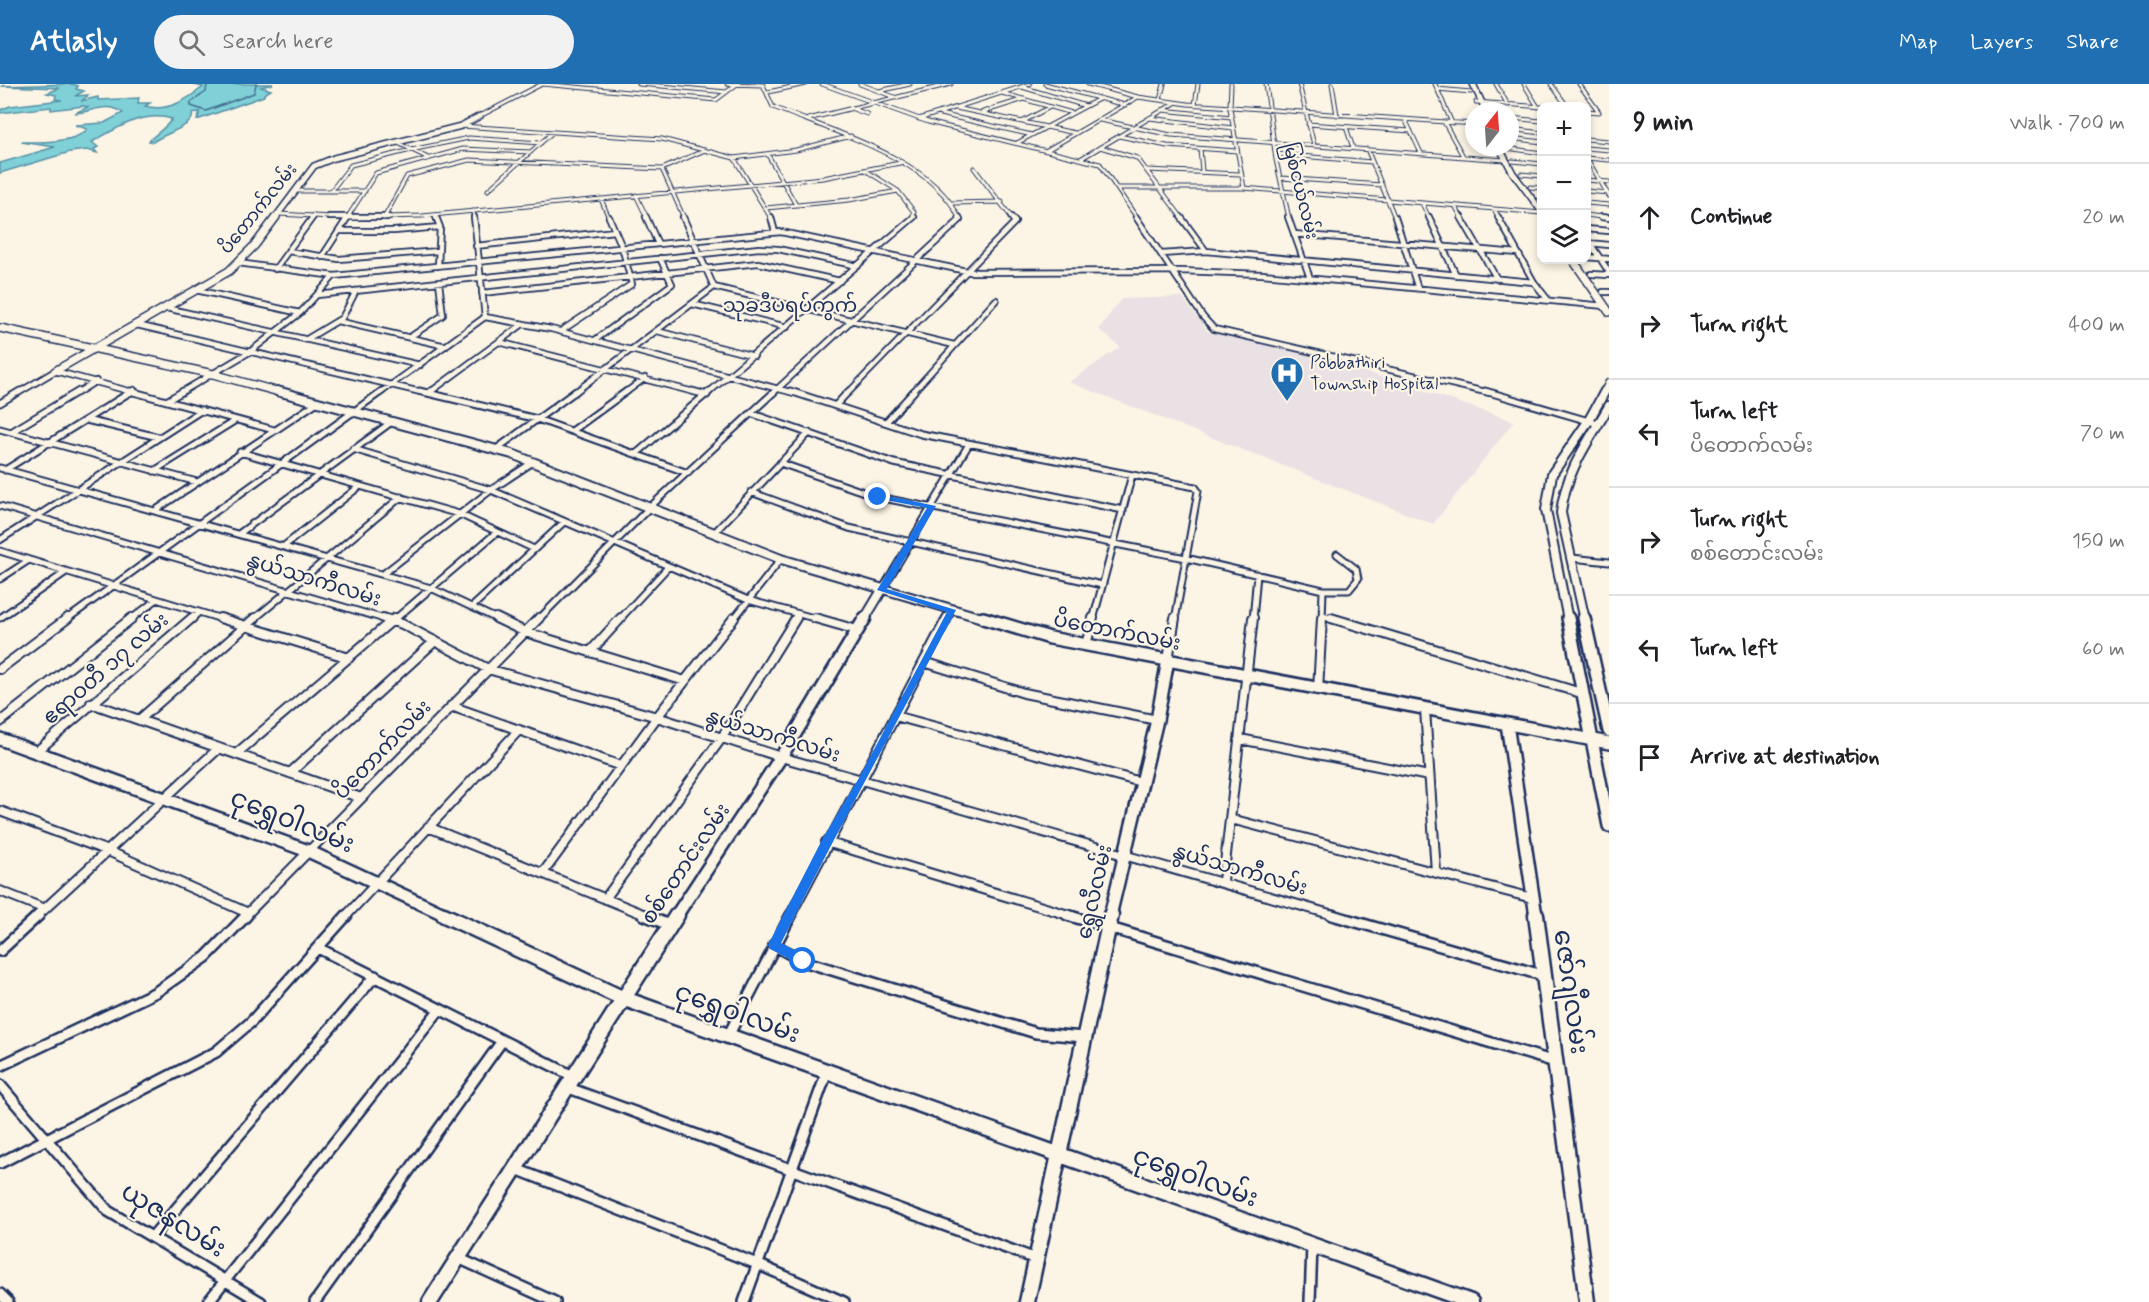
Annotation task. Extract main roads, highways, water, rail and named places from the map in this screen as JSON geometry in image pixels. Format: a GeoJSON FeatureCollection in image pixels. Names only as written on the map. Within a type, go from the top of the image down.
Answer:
{"type":"FeatureCollection","features":[{"type":"Feature","properties":{"kind":"water"},"geometry":{"type":"Polygon","coordinates":[[[73,84],[78,86],[76,89],[84,91],[75,96],[89,95],[81,101],[98,97],[98,100],[139,98],[138,103],[150,103],[145,106],[162,108],[191,96],[203,87],[191,84],[273,84],[261,87],[271,90],[264,96],[197,120],[200,112],[192,113],[192,118],[184,126],[153,142],[149,141],[172,119],[150,117],[130,122],[92,142],[98,147],[94,149],[97,153],[87,150],[70,152],[0,173],[0,163],[55,147],[21,142],[57,141],[75,137],[87,129],[75,125],[104,123],[123,113],[105,107],[75,113],[88,107],[84,106],[0,113],[0,110],[10,106],[62,100],[55,99],[56,95],[47,93],[60,88],[1,86],[73,84]]]}},
{"type":"Feature","properties":{"kind":"place","name":"Pobbathiri Township Hospital"},"geometry":{"type":"Point","coordinates":[1287,402]}},
{"type":"Feature","properties":{"kind":"district","name":"သုခဒီပရပ်ကွက်"},"geometry":{"type":"Point","coordinates":[790,306]}}]}
